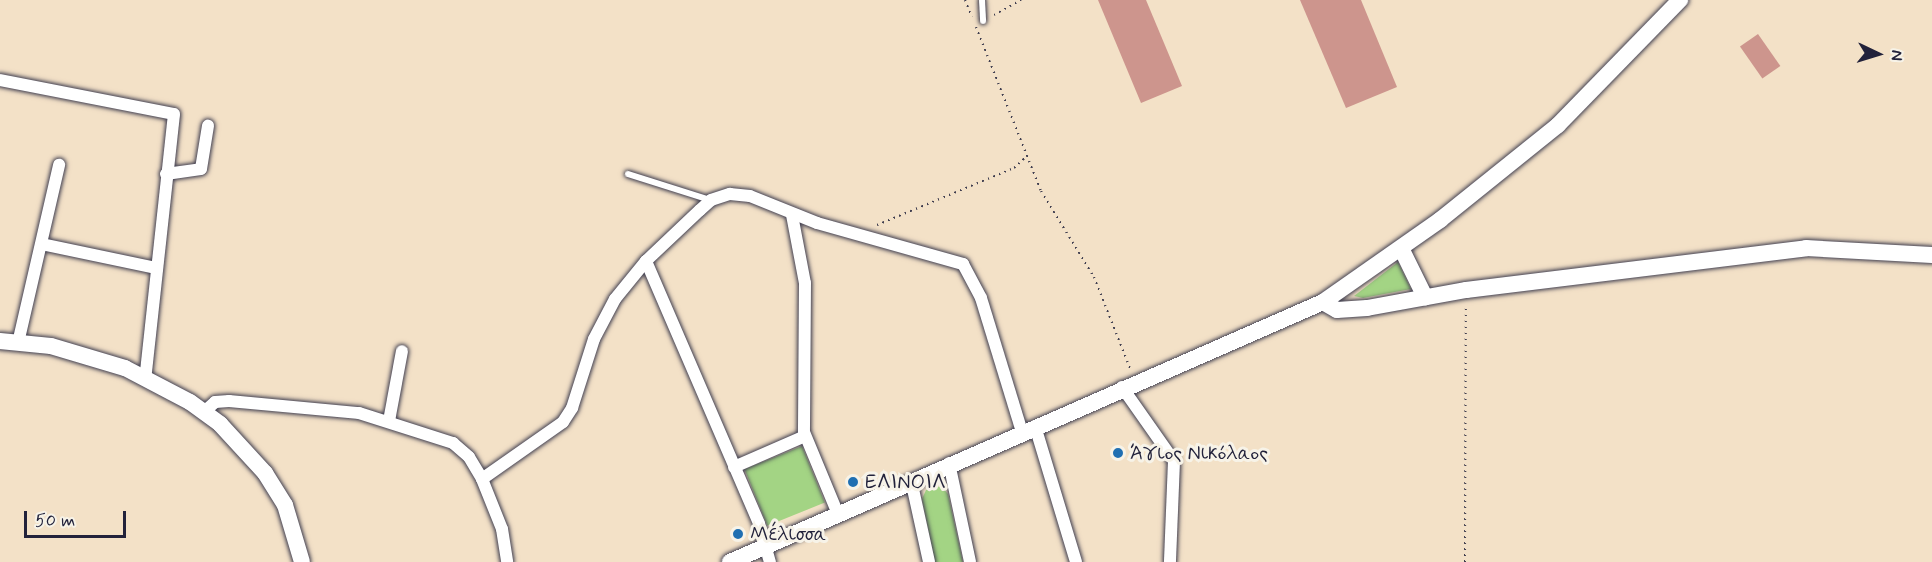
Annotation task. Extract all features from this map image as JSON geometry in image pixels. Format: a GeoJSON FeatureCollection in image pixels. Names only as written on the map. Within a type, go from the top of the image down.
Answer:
{"type":"FeatureCollection","features":[{"type":"Feature","properties":{"kind":"street"},"geometry":{"type":"LineString","coordinates":[[730,562],[769,554],[838,514],[911,480],[1323,302],[1401,248],[1558,126],[1680,0]]}},
{"type":"Feature","properties":{"kind":"street"},"geometry":{"type":"LineString","coordinates":[[0,80],[174,114],[145,378]]}},
{"type":"Feature","properties":{"kind":"street"},"geometry":{"type":"LineString","coordinates":[[166,174],[201,169],[208,126]]}},
{"type":"Feature","properties":{"kind":"street"},"geometry":{"type":"LineString","coordinates":[[18,343],[59,165]]}},
{"type":"Feature","properties":{"kind":"street"},"geometry":{"type":"LineString","coordinates":[[482,479],[567,416],[603,321],[646,261],[711,200],[730,194],[750,196],[792,215],[909,251],[953,259],[968,269],[981,298],[1076,562]]}},
{"type":"Feature","properties":{"kind":"street"},"geometry":{"type":"LineString","coordinates":[[792,215],[805,283],[805,436],[838,514]]}},
{"type":"Feature","properties":{"kind":"street"},"geometry":{"type":"LineString","coordinates":[[42,244],[156,268]]}},
{"type":"Feature","properties":{"kind":"street"},"geometry":{"type":"LineString","coordinates":[[1401,248],[1425,297]]}},
{"type":"Feature","properties":{"kind":"street"},"geometry":{"type":"LineString","coordinates":[[1323,302],[1346,311],[1466,290],[1806,248],[1932,255]]}},
{"type":"Feature","properties":{"kind":"street"},"geometry":{"type":"LineString","coordinates":[[646,261],[769,554]]}},
{"type":"Feature","properties":{"kind":"street"},"geometry":{"type":"LineString","coordinates":[[0,341],[90,356],[145,378],[204,412],[220,424],[266,473],[285,505],[302,562]]}},
{"type":"Feature","properties":{"kind":"street"},"geometry":{"type":"LineString","coordinates":[[389,421],[402,351]]}},
{"type":"Feature","properties":{"kind":"street"},"geometry":{"type":"LineString","coordinates":[[1129,385],[1174,461],[1170,562]]}},
{"type":"Feature","properties":{"kind":"street"},"geometry":{"type":"LineString","coordinates":[[204,412],[215,402],[229,400],[359,413],[453,443],[469,457],[482,479],[501,529],[507,562]]}},
{"type":"Feature","properties":{"kind":"street"},"geometry":{"type":"LineString","coordinates":[[734,467],[805,436]]}},
{"type":"Feature","properties":{"kind":"street"},"geometry":{"type":"LineString","coordinates":[[949,463],[970,562]]}},
{"type":"Feature","properties":{"kind":"street"},"geometry":{"type":"LineString","coordinates":[[911,480],[928,562]]}},
{"type":"Feature","properties":{"kind":"lane"},"geometry":{"type":"LineString","coordinates":[[982,0],[983,21]]}},
{"type":"Feature","properties":{"kind":"lane"},"geometry":{"type":"LineString","coordinates":[[628,174],[711,200]]}},
{"type":"Feature","properties":{"kind":"path"},"geometry":{"type":"LineString","coordinates":[[965,0],[1026,157],[1049,209],[1094,277],[1129,385]]}},
{"type":"Feature","properties":{"kind":"path"},"geometry":{"type":"LineString","coordinates":[[975,25],[1021,0]]}},
{"type":"Feature","properties":{"kind":"path"},"geometry":{"type":"LineString","coordinates":[[855,234],[1014,168],[1026,157]]}},
{"type":"Feature","properties":{"kind":"path"},"geometry":{"type":"LineString","coordinates":[[1465,562],[1466,290]]}},
{"type":"Feature","properties":{"kind":"green space"},"geometry":{"type":"Polygon","coordinates":[[[1398,262],[1411,289],[1363,298],[1354,296],[1398,262]]]}},
{"type":"Feature","properties":{"kind":"green space"},"geometry":{"type":"Polygon","coordinates":[[[802,446],[825,503],[767,526],[745,469],[802,446]]]}},
{"type":"Feature","properties":{"kind":"green space"},"geometry":{"type":"Polygon","coordinates":[[[933,486],[942,487],[948,494],[963,562],[935,562],[922,499],[926,490],[933,486]]]}},
{"type":"Feature","properties":{"kind":"building"},"geometry":{"type":"Polygon","coordinates":[[[1098,0],[1146,0],[1182,86],[1141,103],[1098,0]]]}},
{"type":"Feature","properties":{"kind":"building"},"geometry":{"type":"Polygon","coordinates":[[[1300,0],[1361,0],[1397,87],[1346,108],[1300,0]]]}},
{"type":"Feature","properties":{"kind":"building"},"geometry":{"type":"Polygon","coordinates":[[[1758,34],[1780,66],[1762,79],[1740,47],[1758,34]]]}},
{"type":"Feature","properties":{"kind":"place","name":"Άγιος Νικόλαος"},"geometry":{"type":"Point","coordinates":[1118,453]}},
{"type":"Feature","properties":{"kind":"place","name":"ΕΛΙΝΟΙΛ"},"geometry":{"type":"Point","coordinates":[853,482]}},
{"type":"Feature","properties":{"kind":"place","name":"Μέλισσα"},"geometry":{"type":"Point","coordinates":[738,534]}}]}
